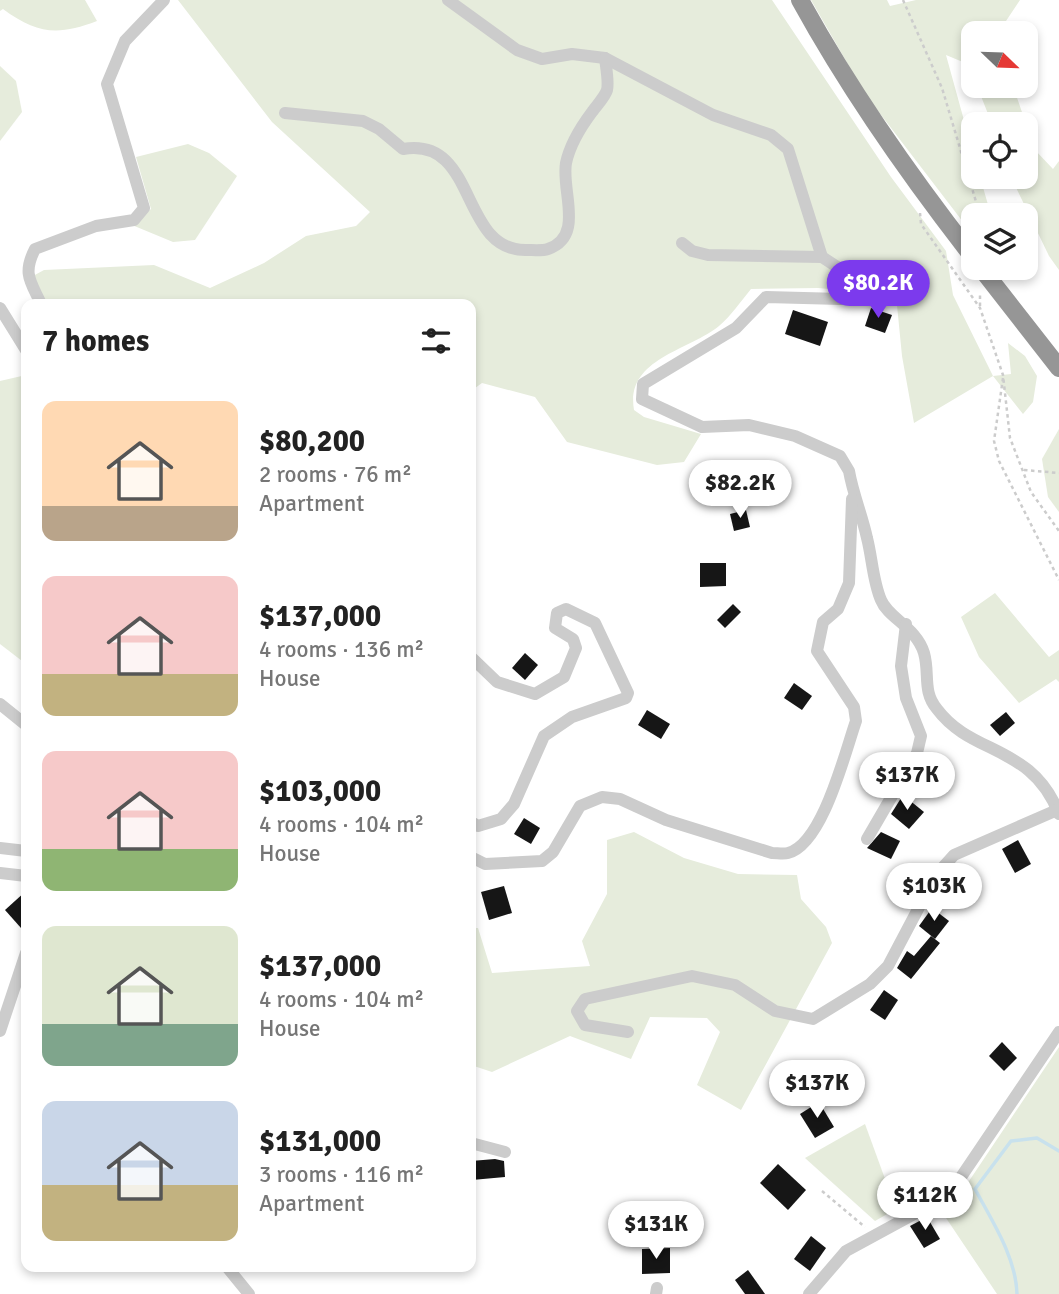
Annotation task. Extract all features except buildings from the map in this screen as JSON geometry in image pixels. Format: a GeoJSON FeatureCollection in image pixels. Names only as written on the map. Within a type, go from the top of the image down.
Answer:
{"type":"FeatureCollection","features":[{"type":"Feature","properties":{"kind":"highway"},"geometry":{"type":"LineString","coordinates":[[800,0],[842,75],[927,209],[961,244]]}},
{"type":"Feature","properties":{"kind":"highway"},"geometry":{"type":"LineString","coordinates":[[990,280],[1059,368]]}},
{"type":"Feature","properties":{"kind":"street"},"geometry":{"type":"LineString","coordinates":[[39,299],[28,276],[27,266],[35,250],[96,226],[134,220],[144,208],[107,84],[125,41],[164,0]]}},
{"type":"Feature","properties":{"kind":"street"},"geometry":{"type":"LineString","coordinates":[[448,0],[517,50],[542,59],[572,54],[605,58],[713,115],[771,135],[788,149],[822,257]]}},
{"type":"Feature","properties":{"kind":"street"},"geometry":{"type":"LineString","coordinates":[[285,113],[363,121],[379,129],[403,149],[421,146],[441,155],[460,178],[470,203],[490,236],[514,250],[547,250],[563,239],[570,219],[564,174],[569,147],[607,91],[605,58]]}},
{"type":"Feature","properties":{"kind":"street"},"geometry":{"type":"LineString","coordinates":[[628,1032],[585,1025],[577,1011],[585,999],[692,976],[735,985],[775,1010],[813,1019],[870,984],[888,966],[936,875],[954,856],[1058,812],[1052,795],[1038,777],[1007,754],[964,732],[937,711],[926,691],[924,654],[906,624],[881,603],[867,535],[849,471],[840,456],[795,436],[749,425],[702,427],[642,399],[643,384],[736,328],[766,298],[841,299],[852,293],[854,278],[822,257],[708,255],[692,251],[682,243]]}},
{"type":"Feature","properties":{"kind":"street"},"geometry":{"type":"LineString","coordinates":[[0,308],[21,342]]}},
{"type":"Feature","properties":{"kind":"street"},"geometry":{"type":"LineString","coordinates":[[476,860],[485,864],[542,861],[553,852],[580,806],[602,797],[620,799],[666,820],[772,853],[790,853],[808,839],[819,823],[856,721],[854,707],[817,651],[823,622],[838,608],[849,583],[853,490]]}},
{"type":"Feature","properties":{"kind":"street"},"geometry":{"type":"LineString","coordinates":[[476,662],[497,682],[536,694],[564,677],[576,648],[573,639],[555,628],[557,613],[566,610],[595,623],[628,693],[626,698],[572,717],[544,736],[514,804],[501,819],[476,825]]}},
{"type":"Feature","properties":{"kind":"street"},"geometry":{"type":"LineString","coordinates":[[867,839],[917,753],[920,736],[906,698],[901,666],[906,624]]}},
{"type":"Feature","properties":{"kind":"street"},"geometry":{"type":"LineString","coordinates":[[0,704],[21,721]]}},
{"type":"Feature","properties":{"kind":"street"},"geometry":{"type":"LineString","coordinates":[[0,848],[21,850]]}},
{"type":"Feature","properties":{"kind":"street"},"geometry":{"type":"LineString","coordinates":[[0,873],[21,875]]}},
{"type":"Feature","properties":{"kind":"street"},"geometry":{"type":"LineString","coordinates":[[0,1031],[21,968]]}},
{"type":"Feature","properties":{"kind":"street"},"geometry":{"type":"LineString","coordinates":[[809,1294],[846,1251],[927,1207],[957,1183],[1059,1032]]}},
{"type":"Feature","properties":{"kind":"street"},"geometry":{"type":"LineString","coordinates":[[476,1144],[505,1152]]}},
{"type":"Feature","properties":{"kind":"street"},"geometry":{"type":"LineString","coordinates":[[232,1272],[249,1294]]}},
{"type":"Feature","properties":{"kind":"path"},"geometry":{"type":"LineString","coordinates":[[903,0],[942,88],[976,203]]}},
{"type":"Feature","properties":{"kind":"path"},"geometry":{"type":"LineString","coordinates":[[927,209],[921,225],[980,308],[1003,375],[1010,438],[1031,492],[1059,531]]}},
{"type":"Feature","properties":{"kind":"path"},"geometry":{"type":"LineString","coordinates":[[1003,375],[994,441],[999,461],[1059,580]]}},
{"type":"Feature","properties":{"kind":"path"},"geometry":{"type":"LineString","coordinates":[[1022,470],[1059,473]]}},
{"type":"Feature","properties":{"kind":"path"},"geometry":{"type":"LineString","coordinates":[[822,1191],[873,1234]]}},
{"type":"Feature","properties":{"kind":"green space"},"geometry":{"type":"Polygon","coordinates":[[[0,0],[85,0],[97,21],[71,29],[37,28],[3,9],[0,11],[0,0]]]}},
{"type":"Feature","properties":{"kind":"green space"},"geometry":{"type":"Polygon","coordinates":[[[178,0],[772,0],[891,177],[946,251],[953,295],[993,376],[914,423],[902,356],[896,295],[818,288],[751,289],[719,326],[662,358],[639,379],[634,393],[634,410],[644,417],[701,434],[684,462],[657,465],[567,442],[535,397],[482,383],[476,387],[476,299],[44,299],[33,276],[44,270],[154,265],[210,288],[264,263],[306,236],[356,226],[370,212],[272,122],[178,0]]]}},
{"type":"Feature","properties":{"kind":"green space"},"geometry":{"type":"Polygon","coordinates":[[[811,0],[887,0],[890,6],[916,0],[1020,0],[1006,21],[961,21],[961,61],[946,55],[962,112],[961,189],[983,189],[988,203],[961,203],[961,219],[865,94],[811,0]]]}},
{"type":"Feature","properties":{"kind":"green space"},"geometry":{"type":"Polygon","coordinates":[[[0,66],[16,81],[22,112],[0,141],[0,66]]]}},
{"type":"Feature","properties":{"kind":"green space"},"geometry":{"type":"Polygon","coordinates":[[[982,98],[1017,98],[1022,112],[987,112],[982,98]]]}},
{"type":"Feature","properties":{"kind":"green space"},"geometry":{"type":"Polygon","coordinates":[[[188,144],[209,153],[237,176],[195,240],[173,242],[132,225],[151,209],[136,157],[188,144]]]}},
{"type":"Feature","properties":{"kind":"green space"},"geometry":{"type":"Polygon","coordinates":[[[1038,153],[1053,169],[1059,161],[1059,270],[1038,233],[1038,203],[1024,203],[1017,189],[1038,189],[1038,153]]]}},
{"type":"Feature","properties":{"kind":"green space"},"geometry":{"type":"Polygon","coordinates":[[[1008,343],[1025,356],[1037,376],[1033,402],[1023,414],[993,376],[1011,374],[1008,343]]]}},
{"type":"Feature","properties":{"kind":"green space"},"geometry":{"type":"Polygon","coordinates":[[[21,376],[21,660],[0,644],[0,381],[21,376]]]}},
{"type":"Feature","properties":{"kind":"green space"},"geometry":{"type":"Polygon","coordinates":[[[1059,429],[1059,512],[1048,497],[1042,459],[1059,429]]]}},
{"type":"Feature","properties":{"kind":"green space"},"geometry":{"type":"Polygon","coordinates":[[[995,593],[1049,657],[1059,650],[1059,682],[1056,679],[1019,703],[979,657],[961,617],[995,593]]]}},
{"type":"Feature","properties":{"kind":"green space"},"geometry":{"type":"Polygon","coordinates":[[[634,832],[684,858],[738,874],[797,875],[801,899],[826,927],[832,943],[741,1110],[697,1085],[720,1032],[707,1018],[650,1017],[631,1059],[570,1036],[492,1072],[476,1067],[476,928],[492,973],[590,966],[582,941],[607,894],[607,840],[634,832]]]}},
{"type":"Feature","properties":{"kind":"green space"},"geometry":{"type":"Polygon","coordinates":[[[1059,1047],[1059,1294],[997,1294],[940,1209],[967,1184],[1059,1047]]]}},
{"type":"Feature","properties":{"kind":"green space"},"geometry":{"type":"Polygon","coordinates":[[[865,1124],[896,1209],[875,1221],[805,1158],[865,1124]]]}},
{"type":"Feature","properties":{"kind":"waterway"},"geometry":{"type":"LineString","coordinates":[[1017,1294],[1008,1253],[975,1189],[1011,1141],[1037,1138],[1059,1151]]}}]}
